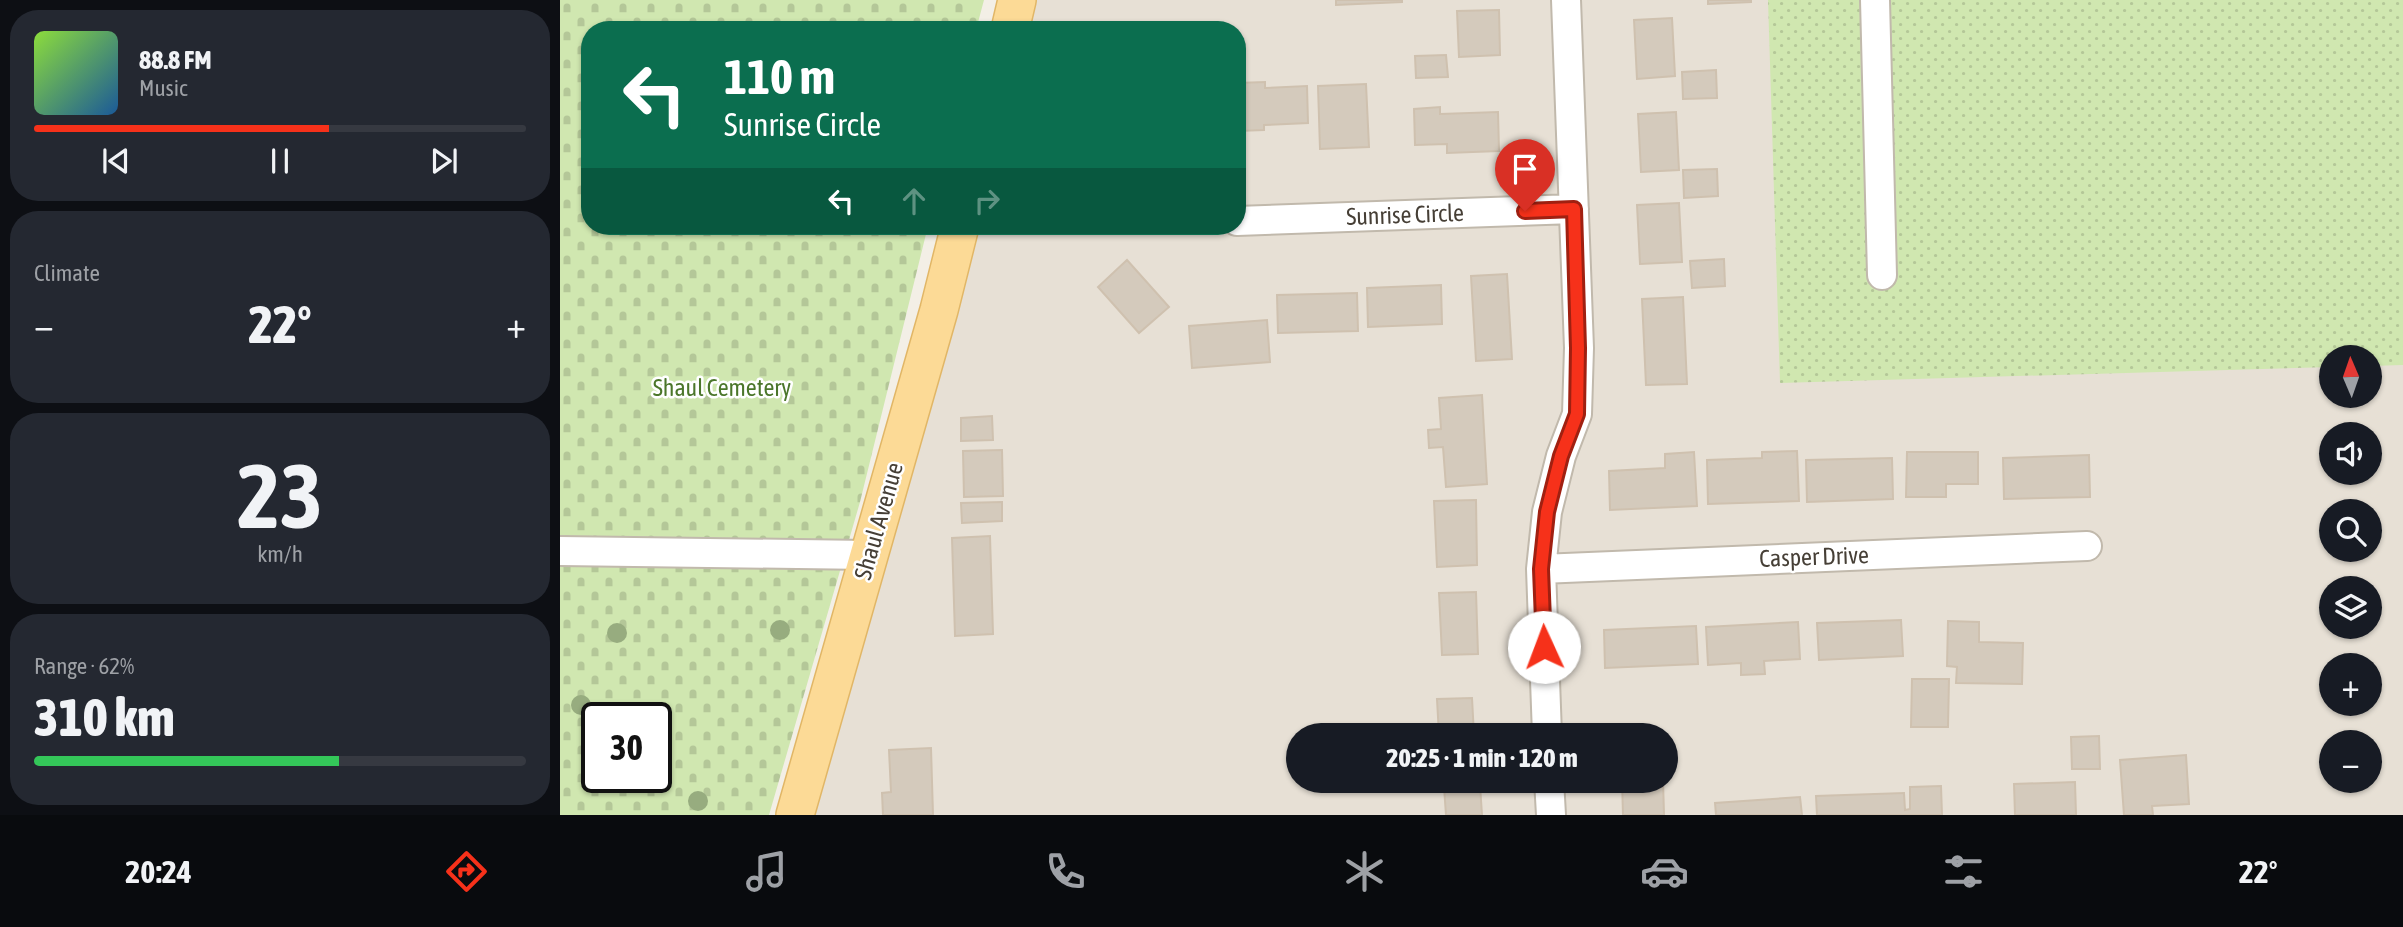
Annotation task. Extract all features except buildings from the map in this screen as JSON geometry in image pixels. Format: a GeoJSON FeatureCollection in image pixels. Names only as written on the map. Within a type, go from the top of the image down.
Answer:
{"type":"FeatureCollection","features":[{"type":"Feature","properties":{"kind":"main road"},"geometry":{"type":"LineString","coordinates":[[1012,21],[1017,0]]}},
{"type":"Feature","properties":{"kind":"main road","name":"Shaul Avenue"},"geometry":{"type":"LineString","coordinates":[[795,815],[958,235]]}},
{"type":"Feature","properties":{"kind":"street"},"geometry":{"type":"LineString","coordinates":[[1547,723],[1541,569],[1547,512],[1561,456],[1577,414],[1578,348],[1566,0]]}},
{"type":"Feature","properties":{"kind":"street"},"geometry":{"type":"LineString","coordinates":[[1875,0],[1882,275]]}},
{"type":"Feature","properties":{"kind":"street","name":"Sunrise Circle"},"geometry":{"type":"LineString","coordinates":[[1246,222],[1574,209]]}},
{"type":"Feature","properties":{"kind":"street","name":"Casper Drive"},"geometry":{"type":"LineString","coordinates":[[1541,569],[2087,546]]}},
{"type":"Feature","properties":{"kind":"street"},"geometry":{"type":"LineString","coordinates":[[560,551],[869,555]]}},
{"type":"Feature","properties":{"kind":"street"},"geometry":{"type":"LineString","coordinates":[[1549,793],[1550,815]]}},
{"type":"Feature","properties":{"kind":"shaded area"},"geometry":{"type":"Polygon","coordinates":[[[1017,0],[2403,0],[2403,815],[795,815],[957,235],[1246,235],[1246,21],[1012,21],[1017,0]]]}},
{"type":"Feature","properties":{"kind":"green space","name":"Shaul Cemetery"},"geometry":{"type":"Polygon","coordinates":[[[560,0],[984,0],[978,21],[581,21],[581,235],[926,235],[860,502],[769,815],[560,815],[560,0]]]}},
{"type":"Feature","properties":{"kind":"green space"},"geometry":{"type":"Polygon","coordinates":[[[1768,0],[2403,0],[2403,365],[2382,366],[2382,345],[2319,345],[2319,367],[1780,383],[1768,0]]]}},
{"type":"Feature","properties":{"kind":"route"},"geometry":{"type":"LineString","coordinates":[[1525,211],[1574,209],[1577,414],[1561,456],[1547,512],[1541,569],[1544,647]]}}]}
